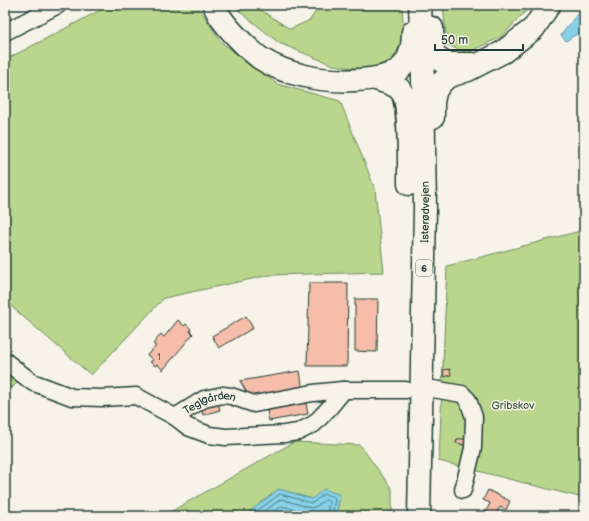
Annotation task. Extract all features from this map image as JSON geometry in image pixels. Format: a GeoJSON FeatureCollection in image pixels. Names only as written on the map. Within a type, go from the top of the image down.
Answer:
{"type":"FeatureCollection","features":[{"type":"Feature","properties":{"kind":"highway"},"geometry":{"type":"LineString","coordinates":[[214,5],[222,19],[241,41],[260,58],[280,68],[305,77],[332,80],[376,79],[392,84],[402,91],[406,102],[408,118],[412,318],[422,366]]}},
{"type":"Feature","properties":{"kind":"highway"},"geometry":{"type":"LineString","coordinates":[[376,79],[402,67],[408,60],[413,35],[412,5]]}},
{"type":"Feature","properties":{"kind":"highway","name":"Isterødvejen"},"geometry":{"type":"LineString","coordinates":[[419,516],[425,209],[420,5]]}},
{"type":"Feature","properties":{"kind":"highway"},"geometry":{"type":"LineString","coordinates":[[430,5],[433,53],[441,61],[448,64],[481,63]]}},
{"type":"Feature","properties":{"kind":"highway"},"geometry":{"type":"LineString","coordinates":[[424,171],[433,136],[433,103],[435,92],[440,84],[447,77],[468,70],[503,52],[534,28],[550,5]]}},
{"type":"Feature","properties":{"kind":"street"},"geometry":{"type":"LineString","coordinates":[[5,32],[58,5]]}},
{"type":"Feature","properties":{"kind":"street","name":"Teglgården"},"geometry":{"type":"LineString","coordinates":[[5,361],[32,382],[72,397],[102,398],[136,396],[175,417],[204,399],[223,395],[231,396],[254,404],[313,393],[344,390],[406,390]]}},
{"type":"Feature","properties":{"kind":"street"},"geometry":{"type":"LineString","coordinates":[[433,389],[462,394],[468,400],[474,417],[474,448],[462,490]]}},
{"type":"Feature","properties":{"kind":"street"},"geometry":{"type":"LineString","coordinates":[[175,417],[188,427],[209,435],[226,437],[298,432],[314,424],[344,390]]}},
{"type":"Feature","properties":{"kind":"green space"},"geometry":{"type":"Polygon","coordinates":[[[110,5],[197,5],[221,42],[277,84],[340,101],[375,189],[384,272],[270,275],[164,298],[91,375],[5,301],[5,60],[110,5]]]}},
{"type":"Feature","properties":{"kind":"green space"},"geometry":{"type":"Polygon","coordinates":[[[232,5],[253,5],[290,29],[310,20],[320,5],[402,5],[404,39],[392,60],[368,70],[333,65],[279,43],[232,5]]]}},
{"type":"Feature","properties":{"kind":"green space"},"geometry":{"type":"Polygon","coordinates":[[[443,5],[532,5],[501,37],[467,53],[447,45],[443,5]]]}},
{"type":"Feature","properties":{"kind":"green space","name":"Gribskov"},"geometry":{"type":"Polygon","coordinates":[[[584,230],[584,502],[579,497],[439,461],[447,266],[584,230]]]}},
{"type":"Feature","properties":{"kind":"green space"},"geometry":{"type":"Polygon","coordinates":[[[5,365],[22,377],[5,396],[5,365]]]}},
{"type":"Feature","properties":{"kind":"green space"},"geometry":{"type":"Polygon","coordinates":[[[294,442],[360,445],[392,489],[392,516],[336,516],[340,496],[312,499],[279,489],[244,516],[163,516],[294,442]]]}},
{"type":"Feature","properties":{"kind":"water"},"geometry":{"type":"Polygon","coordinates":[[[584,5],[584,34],[575,35],[566,41],[561,35],[584,5]]]}},
{"type":"Feature","properties":{"kind":"water"},"geometry":{"type":"Polygon","coordinates":[[[279,489],[312,499],[324,489],[340,495],[336,516],[244,516],[279,489]]]}},
{"type":"Feature","properties":{"kind":"building"},"geometry":{"type":"Polygon","coordinates":[[[309,283],[348,283],[347,366],[307,366],[309,283]]]}},
{"type":"Feature","properties":{"kind":"building"},"geometry":{"type":"Polygon","coordinates":[[[355,299],[378,299],[377,352],[355,351],[355,299]]]}},
{"type":"Feature","properties":{"kind":"building"},"geometry":{"type":"Polygon","coordinates":[[[246,316],[253,328],[219,348],[212,336],[246,316]]]}},
{"type":"Feature","properties":{"kind":"building"},"geometry":{"type":"Polygon","coordinates":[[[178,320],[184,326],[186,324],[191,329],[190,331],[193,334],[163,370],[157,364],[155,366],[150,362],[153,360],[147,355],[156,346],[153,344],[161,334],[164,337],[178,320]]]}},
{"type":"Feature","properties":{"kind":"building"},"geometry":{"type":"Polygon","coordinates":[[[450,369],[451,375],[444,377],[443,370],[450,369]]]}},
{"type":"Feature","properties":{"kind":"building"},"geometry":{"type":"Polygon","coordinates":[[[300,371],[303,391],[251,400],[240,381],[300,371]]]}},
{"type":"Feature","properties":{"kind":"building"},"geometry":{"type":"Polygon","coordinates":[[[305,399],[308,414],[269,421],[266,406],[305,399]]]}},
{"type":"Feature","properties":{"kind":"building"},"geometry":{"type":"Polygon","coordinates":[[[218,402],[220,410],[203,415],[201,407],[218,402]]]}},
{"type":"Feature","properties":{"kind":"building"},"geometry":{"type":"Polygon","coordinates":[[[457,439],[467,439],[467,445],[456,443],[457,439]]]}},
{"type":"Feature","properties":{"kind":"building"},"geometry":{"type":"Polygon","coordinates":[[[488,490],[510,501],[506,510],[500,507],[495,516],[484,516],[490,503],[483,500],[488,490]]]}}]}
